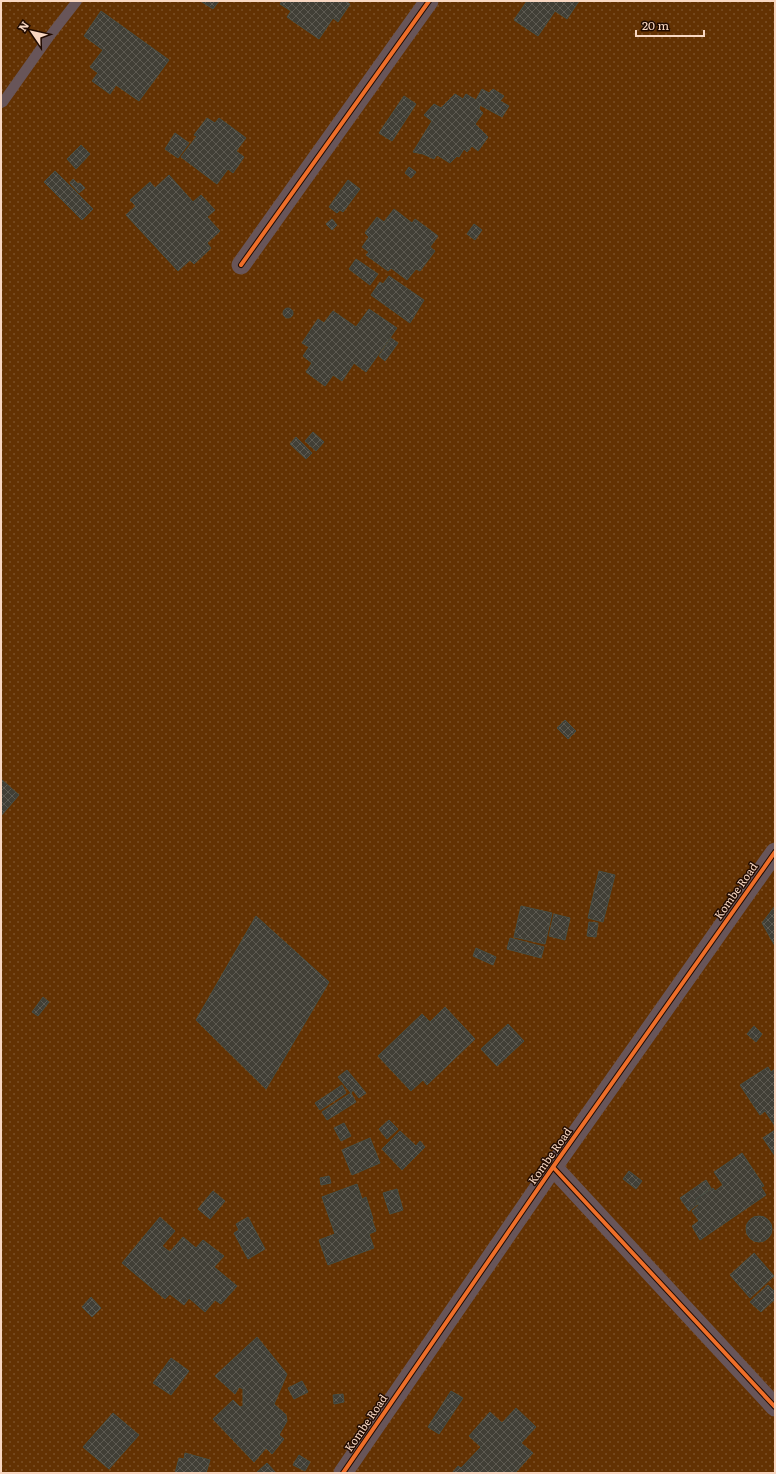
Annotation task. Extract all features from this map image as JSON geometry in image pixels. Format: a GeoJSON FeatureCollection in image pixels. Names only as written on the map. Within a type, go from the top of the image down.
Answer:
{"type":"FeatureCollection","features":[{"type":"Feature","properties":{"kind":"street"},"geometry":{"type":"LineString","coordinates":[[241,264],[429,1]]}},
{"type":"Feature","properties":{"kind":"street","name":"Kombe Road"},"geometry":{"type":"LineString","coordinates":[[343,1473],[553,1167],[775,852]]}},
{"type":"Feature","properties":{"kind":"street"},"geometry":{"type":"LineString","coordinates":[[553,1167],[775,1407]]}},
{"type":"Feature","properties":{"kind":"lane"},"geometry":{"type":"LineString","coordinates":[[1,103],[77,1]]}},
{"type":"Feature","properties":{"kind":"shaded area"},"geometry":{"type":"Polygon","coordinates":[[[1,1],[775,1],[775,1473],[1,1473],[1,1]]]}},
{"type":"Feature","properties":{"kind":"building"},"geometry":{"type":"Polygon","coordinates":[[[219,1],[213,9],[202,2],[219,1]]]}},
{"type":"Feature","properties":{"kind":"building"},"geometry":{"type":"Polygon","coordinates":[[[282,1],[346,1],[350,4],[338,22],[333,18],[319,39],[287,17],[291,11],[280,4],[282,1]]]}},
{"type":"Feature","properties":{"kind":"building"},"geometry":{"type":"Polygon","coordinates":[[[527,1],[579,1],[567,19],[555,11],[538,36],[514,20],[527,1]]]}},
{"type":"Feature","properties":{"kind":"building"},"geometry":{"type":"Polygon","coordinates":[[[101,11],[169,60],[139,101],[116,85],[110,94],[92,81],[98,73],[90,67],[103,50],[84,36],[101,11]]]}},
{"type":"Feature","properties":{"kind":"building"},"geometry":{"type":"Polygon","coordinates":[[[482,89],[489,93],[493,89],[504,96],[500,101],[509,106],[502,117],[480,105],[479,109],[483,113],[475,124],[488,137],[478,151],[472,146],[467,152],[464,149],[459,157],[457,156],[450,163],[437,155],[434,159],[423,154],[413,152],[432,121],[424,115],[434,104],[441,108],[455,94],[463,99],[466,94],[476,100],[482,89]]]}},
{"type":"Feature","properties":{"kind":"building"},"geometry":{"type":"Polygon","coordinates":[[[404,96],[416,104],[392,141],[379,133],[404,96]]]}},
{"type":"Feature","properties":{"kind":"building"},"geometry":{"type":"Polygon","coordinates":[[[207,118],[215,123],[219,118],[246,138],[236,151],[244,157],[233,173],[228,169],[217,184],[181,157],[197,136],[194,135],[207,118]]]}},
{"type":"Feature","properties":{"kind":"building"},"geometry":{"type":"Polygon","coordinates":[[[175,133],[189,143],[178,158],[165,149],[175,133]]]}},
{"type":"Feature","properties":{"kind":"building"},"geometry":{"type":"Polygon","coordinates":[[[81,145],[90,154],[76,169],[67,159],[81,145]]]}},
{"type":"Feature","properties":{"kind":"building"},"geometry":{"type":"Polygon","coordinates":[[[409,167],[416,172],[411,178],[405,173],[409,167]]]}},
{"type":"Feature","properties":{"kind":"building"},"geometry":{"type":"Polygon","coordinates":[[[55,171],[93,209],[82,220],[44,182],[55,171]]]}},
{"type":"Feature","properties":{"kind":"building"},"geometry":{"type":"Polygon","coordinates":[[[169,175],[193,202],[201,195],[215,210],[207,217],[220,231],[207,243],[211,248],[194,264],[190,260],[178,271],[126,215],[136,206],[130,200],[150,182],[155,188],[169,175]]]}},
{"type":"Feature","properties":{"kind":"building"},"geometry":{"type":"Polygon","coordinates":[[[73,179],[85,188],[79,193],[70,183],[73,179]]]}},
{"type":"Feature","properties":{"kind":"building"},"geometry":{"type":"Polygon","coordinates":[[[348,180],[360,189],[343,212],[340,210],[337,213],[329,207],[348,180]]]}},
{"type":"Feature","properties":{"kind":"building"},"geometry":{"type":"Polygon","coordinates":[[[394,209],[412,223],[415,219],[438,236],[430,247],[435,251],[420,271],[416,269],[407,280],[391,268],[388,271],[366,255],[369,252],[362,247],[369,237],[365,233],[377,217],[384,222],[394,209]]]}},
{"type":"Feature","properties":{"kind":"building"},"geometry":{"type":"Polygon","coordinates":[[[332,219],[337,225],[332,230],[326,224],[332,219]]]}},
{"type":"Feature","properties":{"kind":"building"},"geometry":{"type":"Polygon","coordinates":[[[474,224],[482,230],[475,240],[467,234],[474,224]]]}},
{"type":"Feature","properties":{"kind":"building"},"geometry":{"type":"Polygon","coordinates":[[[356,259],[378,274],[370,285],[349,269],[356,259]]]}},
{"type":"Feature","properties":{"kind":"building"},"geometry":{"type":"Polygon","coordinates":[[[389,276],[424,300],[410,323],[371,295],[380,282],[383,284],[389,276]]]}},
{"type":"Feature","properties":{"kind":"building"},"geometry":{"type":"Polygon","coordinates":[[[286,308],[290,308],[292,309],[292,317],[286,318],[283,315],[283,311],[286,308]]]}},
{"type":"Feature","properties":{"kind":"building"},"geometry":{"type":"Polygon","coordinates":[[[369,309],[397,328],[366,372],[354,363],[342,381],[333,375],[325,386],[306,372],[312,363],[303,356],[309,347],[302,343],[318,319],[324,323],[333,311],[356,327],[369,309]]]}},
{"type":"Feature","properties":{"kind":"building"},"geometry":{"type":"Polygon","coordinates":[[[391,338],[398,343],[385,361],[379,356],[391,338]]]}},
{"type":"Feature","properties":{"kind":"building"},"geometry":{"type":"Polygon","coordinates":[[[313,432],[324,442],[316,451],[305,441],[313,432]]]}},
{"type":"Feature","properties":{"kind":"building"},"geometry":{"type":"Polygon","coordinates":[[[296,437],[312,453],[306,459],[290,444],[296,437]]]}},
{"type":"Feature","properties":{"kind":"building"},"geometry":{"type":"Polygon","coordinates":[[[565,720],[576,731],[568,739],[557,728],[565,720]]]}},
{"type":"Feature","properties":{"kind":"building"},"geometry":{"type":"Polygon","coordinates":[[[1,779],[19,795],[1,816],[1,779]]]}},
{"type":"Feature","properties":{"kind":"building"},"geometry":{"type":"Polygon","coordinates":[[[599,871],[615,875],[603,922],[588,918],[599,871]]]}},
{"type":"Feature","properties":{"kind":"building"},"geometry":{"type":"Polygon","coordinates":[[[521,906],[552,913],[545,944],[514,937],[521,906]]]}},
{"type":"Feature","properties":{"kind":"building"},"geometry":{"type":"Polygon","coordinates":[[[775,906],[775,946],[762,923],[775,906]]]}},
{"type":"Feature","properties":{"kind":"building"},"geometry":{"type":"Polygon","coordinates":[[[554,914],[570,918],[565,940],[549,936],[554,914]]]}},
{"type":"Feature","properties":{"kind":"building"},"geometry":{"type":"Polygon","coordinates":[[[256,916],[329,982],[266,1089],[196,1020],[256,916]]]}},
{"type":"Feature","properties":{"kind":"building"},"geometry":{"type":"Polygon","coordinates":[[[589,922],[598,923],[596,937],[587,936],[589,922]]]}},
{"type":"Feature","properties":{"kind":"building"},"geometry":{"type":"Polygon","coordinates":[[[510,938],[544,947],[541,958],[507,949],[510,938]]]}},
{"type":"Feature","properties":{"kind":"building"},"geometry":{"type":"Polygon","coordinates":[[[476,948],[496,957],[493,965],[473,956],[476,948]]]}},
{"type":"Feature","properties":{"kind":"building"},"geometry":{"type":"Polygon","coordinates":[[[43,997],[49,1002],[38,1016],[32,1012],[43,997]]]}},
{"type":"Feature","properties":{"kind":"building"},"geometry":{"type":"Polygon","coordinates":[[[445,1007],[475,1039],[427,1085],[423,1080],[411,1091],[378,1056],[422,1014],[430,1022],[445,1007]]]}},
{"type":"Feature","properties":{"kind":"building"},"geometry":{"type":"Polygon","coordinates":[[[508,1024],[524,1041],[497,1066],[481,1049],[508,1024]]]}},
{"type":"Feature","properties":{"kind":"building"},"geometry":{"type":"Polygon","coordinates":[[[754,1026],[762,1034],[756,1042],[747,1034],[754,1026]]]}},
{"type":"Feature","properties":{"kind":"building"},"geometry":{"type":"Polygon","coordinates":[[[768,1067],[771,1072],[775,1069],[775,1126],[765,1111],[760,1115],[740,1085],[768,1067]]]}},
{"type":"Feature","properties":{"kind":"building"},"geometry":{"type":"Polygon","coordinates":[[[347,1070],[366,1093],[359,1098],[353,1090],[351,1093],[338,1077],[347,1070]]]}},
{"type":"Feature","properties":{"kind":"building"},"geometry":{"type":"Polygon","coordinates":[[[342,1085],[346,1093],[320,1110],[315,1103],[342,1085]]]}},
{"type":"Feature","properties":{"kind":"building"},"geometry":{"type":"Polygon","coordinates":[[[351,1093],[356,1102],[327,1120],[322,1112],[351,1093]]]}},
{"type":"Feature","properties":{"kind":"building"},"geometry":{"type":"Polygon","coordinates":[[[389,1120],[398,1129],[387,1139],[379,1129],[389,1120]]]}},
{"type":"Feature","properties":{"kind":"building"},"geometry":{"type":"Polygon","coordinates":[[[344,1123],[351,1136],[341,1141],[334,1128],[344,1123]]]}},
{"type":"Feature","properties":{"kind":"building"},"geometry":{"type":"Polygon","coordinates":[[[775,1130],[775,1156],[763,1138],[775,1130]]]}},
{"type":"Feature","properties":{"kind":"building"},"geometry":{"type":"Polygon","coordinates":[[[400,1131],[416,1146],[420,1141],[425,1147],[402,1170],[382,1149],[400,1131]]]}},
{"type":"Feature","properties":{"kind":"building"},"geometry":{"type":"Polygon","coordinates":[[[370,1138],[380,1163],[352,1175],[342,1150],[370,1138]]]}},
{"type":"Feature","properties":{"kind":"building"},"geometry":{"type":"Polygon","coordinates":[[[742,1153],[764,1186],[761,1187],[766,1195],[700,1240],[692,1226],[699,1221],[692,1211],[699,1205],[696,1199],[713,1188],[715,1191],[723,1185],[714,1172],[742,1153]]]}},
{"type":"Feature","properties":{"kind":"building"},"geometry":{"type":"Polygon","coordinates":[[[629,1171],[642,1181],[636,1189],[623,1179],[629,1171]]]}},
{"type":"Feature","properties":{"kind":"building"},"geometry":{"type":"Polygon","coordinates":[[[329,1176],[331,1183],[321,1185],[320,1178],[329,1176]]]}},
{"type":"Feature","properties":{"kind":"building"},"geometry":{"type":"Polygon","coordinates":[[[706,1180],[711,1188],[695,1200],[698,1204],[689,1211],[680,1198],[706,1180]]]}},
{"type":"Feature","properties":{"kind":"building"},"geometry":{"type":"Polygon","coordinates":[[[357,1184],[362,1199],[366,1197],[373,1219],[372,1220],[376,1231],[369,1234],[374,1248],[328,1265],[319,1240],[335,1234],[322,1197],[357,1184]]]}},
{"type":"Feature","properties":{"kind":"building"},"geometry":{"type":"Polygon","coordinates":[[[397,1189],[403,1210],[390,1214],[383,1193],[397,1189]]]}},
{"type":"Feature","properties":{"kind":"building"},"geometry":{"type":"Polygon","coordinates":[[[213,1191],[225,1201],[210,1219],[198,1209],[213,1191]]]}},
{"type":"Feature","properties":{"kind":"building"},"geometry":{"type":"Polygon","coordinates":[[[759,1216],[768,1220],[772,1229],[768,1238],[759,1242],[750,1238],[746,1229],[750,1220],[759,1216]]]}},
{"type":"Feature","properties":{"kind":"building"},"geometry":{"type":"Polygon","coordinates":[[[160,1217],[175,1231],[162,1246],[170,1252],[183,1237],[196,1248],[203,1240],[224,1256],[214,1267],[237,1286],[221,1304],[215,1300],[205,1312],[189,1298],[184,1305],[170,1294],[165,1299],[122,1263],[160,1217]]]}},
{"type":"Feature","properties":{"kind":"building"},"geometry":{"type":"Polygon","coordinates":[[[248,1217],[265,1249],[248,1259],[234,1233],[239,1230],[236,1224],[248,1217]]]}},
{"type":"Feature","properties":{"kind":"building"},"geometry":{"type":"Polygon","coordinates":[[[754,1253],[774,1276],[750,1298],[730,1275],[754,1253]]]}},
{"type":"Feature","properties":{"kind":"building"},"geometry":{"type":"Polygon","coordinates":[[[768,1285],[775,1292],[775,1299],[761,1312],[750,1302],[768,1285]]]}},
{"type":"Feature","properties":{"kind":"building"},"geometry":{"type":"Polygon","coordinates":[[[91,1297],[101,1308],[92,1317],[82,1307],[91,1297]]]}},
{"type":"Feature","properties":{"kind":"building"},"geometry":{"type":"Polygon","coordinates":[[[257,1337],[287,1374],[274,1404],[286,1415],[287,1421],[279,1435],[284,1439],[272,1454],[266,1448],[254,1462],[213,1419],[233,1400],[240,1407],[243,1406],[243,1389],[239,1387],[235,1394],[215,1376],[257,1337]]]}},
{"type":"Feature","properties":{"kind":"building"},"geometry":{"type":"Polygon","coordinates":[[[171,1358],[189,1371],[171,1395],[153,1383],[171,1358]]]}},
{"type":"Feature","properties":{"kind":"building"},"geometry":{"type":"Polygon","coordinates":[[[302,1381],[308,1392],[294,1399],[288,1388],[302,1381]]]}},
{"type":"Feature","properties":{"kind":"building"},"geometry":{"type":"Polygon","coordinates":[[[451,1391],[463,1398],[439,1434],[428,1427],[451,1391]]]}},
{"type":"Feature","properties":{"kind":"building"},"geometry":{"type":"Polygon","coordinates":[[[343,1394],[344,1402],[334,1404],[333,1395],[343,1394]]]}},
{"type":"Feature","properties":{"kind":"building"},"geometry":{"type":"Polygon","coordinates":[[[516,1408],[536,1427],[521,1443],[533,1453],[515,1473],[452,1473],[458,1466],[461,1468],[481,1447],[469,1436],[490,1412],[502,1423],[516,1408]]]}},
{"type":"Feature","properties":{"kind":"building"},"geometry":{"type":"Polygon","coordinates":[[[113,1413],[139,1435],[109,1469],[83,1447],[113,1413]]]}},
{"type":"Feature","properties":{"kind":"building"},"geometry":{"type":"Polygon","coordinates":[[[185,1453],[210,1460],[206,1473],[175,1473],[179,1458],[184,1459],[185,1453]]]}},
{"type":"Feature","properties":{"kind":"building"},"geometry":{"type":"Polygon","coordinates":[[[299,1455],[310,1462],[305,1471],[293,1465],[299,1455]]]}},
{"type":"Feature","properties":{"kind":"building"},"geometry":{"type":"Polygon","coordinates":[[[267,1463],[276,1473],[256,1473],[267,1463]]]}},
{"type":"Feature","properties":{"kind":"cycle path"},"geometry":{"type":"LineString","coordinates":[[241,265],[429,1]]}},
{"type":"Feature","properties":{"kind":"cycle path"},"geometry":{"type":"LineString","coordinates":[[343,1473],[553,1167],[775,852]]}},
{"type":"Feature","properties":{"kind":"cycle path"},"geometry":{"type":"LineString","coordinates":[[553,1167],[775,1407]]}}]}
